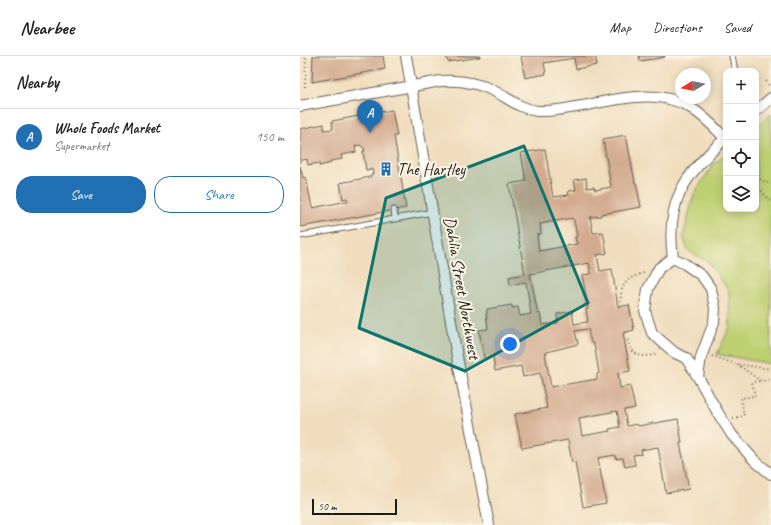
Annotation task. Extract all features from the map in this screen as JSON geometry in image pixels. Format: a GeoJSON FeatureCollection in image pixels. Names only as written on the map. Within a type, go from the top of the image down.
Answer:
{"type":"FeatureCollection","features":[{"type":"Feature","properties":{"kind":"street","name":"Dahlia Street Northwest"},"geometry":{"type":"LineString","coordinates":[[406,56],[456,351],[489,525]]}},
{"type":"Feature","properties":{"kind":"street"},"geometry":{"type":"LineString","coordinates":[[300,106],[441,81],[460,81],[493,90],[520,106],[542,111],[641,96],[661,97],[682,103],[693,109],[703,116],[723,135]]}},
{"type":"Feature","properties":{"kind":"street"},"geometry":{"type":"LineString","coordinates":[[759,108],[771,98]]}},
{"type":"Feature","properties":{"kind":"street"},"geometry":{"type":"LineString","coordinates":[[673,258],[671,241],[672,224],[675,205],[680,193],[695,167],[724,140]]}},
{"type":"Feature","properties":{"kind":"street"},"geometry":{"type":"LineString","coordinates":[[673,258],[685,264],[702,276],[712,289],[715,308],[714,322],[707,352],[700,357],[698,376]]}},
{"type":"Feature","properties":{"kind":"street"},"geometry":{"type":"LineString","coordinates":[[673,258],[659,268],[648,289],[645,311],[652,333],[675,353],[686,358],[732,435],[755,461],[771,474]]}},
{"type":"Feature","properties":{"kind":"street"},"geometry":{"type":"LineString","coordinates":[[675,353],[690,354],[707,352]]}},
{"type":"Feature","properties":{"kind":"lane"},"geometry":{"type":"LineString","coordinates":[[732,56],[734,68]]}},
{"type":"Feature","properties":{"kind":"lane"},"geometry":{"type":"LineString","coordinates":[[394,210],[395,219]]}},
{"type":"Feature","properties":{"kind":"lane"},"geometry":{"type":"LineString","coordinates":[[300,236],[432,212]]}},
{"type":"Feature","properties":{"kind":"path"},"geometry":{"type":"LineString","coordinates":[[305,87],[306,56]]}},
{"type":"Feature","properties":{"kind":"path"},"geometry":{"type":"LineString","coordinates":[[766,81],[771,89]]}},
{"type":"Feature","properties":{"kind":"path"},"geometry":{"type":"LineString","coordinates":[[759,179],[771,184]]}},
{"type":"Feature","properties":{"kind":"path"},"geometry":{"type":"LineString","coordinates":[[759,188],[771,202]]}},
{"type":"Feature","properties":{"kind":"path"},"geometry":{"type":"LineString","coordinates":[[621,306],[620,294],[624,285],[629,279],[649,271]]}},
{"type":"Feature","properties":{"kind":"path"},"geometry":{"type":"LineString","coordinates":[[626,332],[628,343],[633,352],[645,357],[661,354]]}},
{"type":"Feature","properties":{"kind":"path"},"geometry":{"type":"LineString","coordinates":[[707,352],[736,364],[761,381]]}},
{"type":"Feature","properties":{"kind":"path"},"geometry":{"type":"LineString","coordinates":[[736,364],[771,369]]}},
{"type":"Feature","properties":{"kind":"path"},"geometry":{"type":"LineString","coordinates":[[729,419],[744,416],[741,398],[755,396],[752,382],[771,380]]}},
{"type":"Feature","properties":{"kind":"highlighted area"},"geometry":{"type":"Polygon","coordinates":[[[524,146],[588,303],[465,371],[359,328],[386,198],[524,146]]]}},
{"type":"Feature","properties":{"kind":"green space"},"geometry":{"type":"Polygon","coordinates":[[[771,114],[771,364],[717,354],[730,327],[729,291],[708,262],[688,251],[683,236],[694,194],[713,165],[723,157],[723,212],[759,212],[759,124],[771,114]]]}},
{"type":"Feature","properties":{"kind":"building"},"geometry":{"type":"Polygon","coordinates":[[[313,56],[383,56],[385,69],[312,82],[313,56]]]}},
{"type":"Feature","properties":{"kind":"building"},"geometry":{"type":"Polygon","coordinates":[[[446,56],[480,56],[480,57],[448,62],[446,56]]]}},
{"type":"Feature","properties":{"kind":"building"},"geometry":{"type":"Polygon","coordinates":[[[521,56],[595,56],[597,65],[576,69],[574,58],[544,63],[546,74],[525,78],[521,56]]]}},
{"type":"Feature","properties":{"kind":"building"},"geometry":{"type":"Polygon","coordinates":[[[639,56],[665,56],[665,57],[640,61],[639,56]]]}},
{"type":"Feature","properties":{"kind":"building","name":"The Hartley"},"geometry":{"type":"Polygon","coordinates":[[[392,110],[397,136],[394,136],[406,208],[300,227],[300,166],[303,178],[306,177],[312,208],[348,201],[347,198],[343,199],[340,183],[370,177],[373,173],[372,169],[366,170],[363,151],[365,151],[360,145],[355,146],[356,152],[341,155],[342,159],[330,161],[331,163],[319,166],[319,163],[308,165],[307,159],[302,160],[300,163],[300,129],[324,124],[324,130],[333,129],[332,121],[392,110]]]}},
{"type":"Feature","properties":{"kind":"building"},"geometry":{"type":"Polygon","coordinates":[[[626,135],[641,207],[590,217],[593,233],[603,232],[607,253],[597,255],[600,271],[612,269],[618,307],[629,305],[634,330],[623,333],[630,371],[618,373],[620,388],[630,386],[635,408],[624,410],[627,426],[637,424],[638,426],[678,419],[682,443],[680,443],[689,489],[666,493],[658,447],[641,450],[642,454],[633,455],[635,465],[625,467],[623,458],[616,459],[615,455],[598,458],[606,503],[583,507],[575,462],[572,463],[568,440],[522,448],[515,414],[547,408],[540,373],[523,377],[521,366],[495,371],[493,357],[484,358],[479,330],[488,329],[486,314],[487,309],[512,305],[512,308],[518,307],[520,316],[531,314],[526,282],[510,285],[509,277],[525,274],[509,184],[526,181],[521,153],[545,149],[553,197],[569,195],[568,191],[576,190],[574,180],[586,178],[587,188],[594,187],[595,190],[611,187],[603,139],[626,135]],[[572,218],[540,224],[541,234],[537,235],[539,251],[577,244],[574,220],[572,218]],[[589,263],[530,274],[538,314],[540,313],[542,325],[558,323],[557,314],[572,311],[574,324],[588,322],[586,309],[588,309],[587,301],[582,275],[591,274],[589,263]],[[588,329],[575,331],[578,344],[547,352],[545,354],[551,387],[597,379],[597,374],[599,373],[595,349],[593,343],[591,343],[588,329]],[[617,411],[579,418],[582,436],[610,431],[609,429],[620,427],[617,411]]]}},
{"type":"Feature","properties":{"kind":"place","name":"Whole Foods Market"},"geometry":{"type":"Point","coordinates":[370,133]}},
{"type":"Feature","properties":{"kind":"place","name":"The Hartley"},"geometry":{"type":"Point","coordinates":[386,169]}}]}
